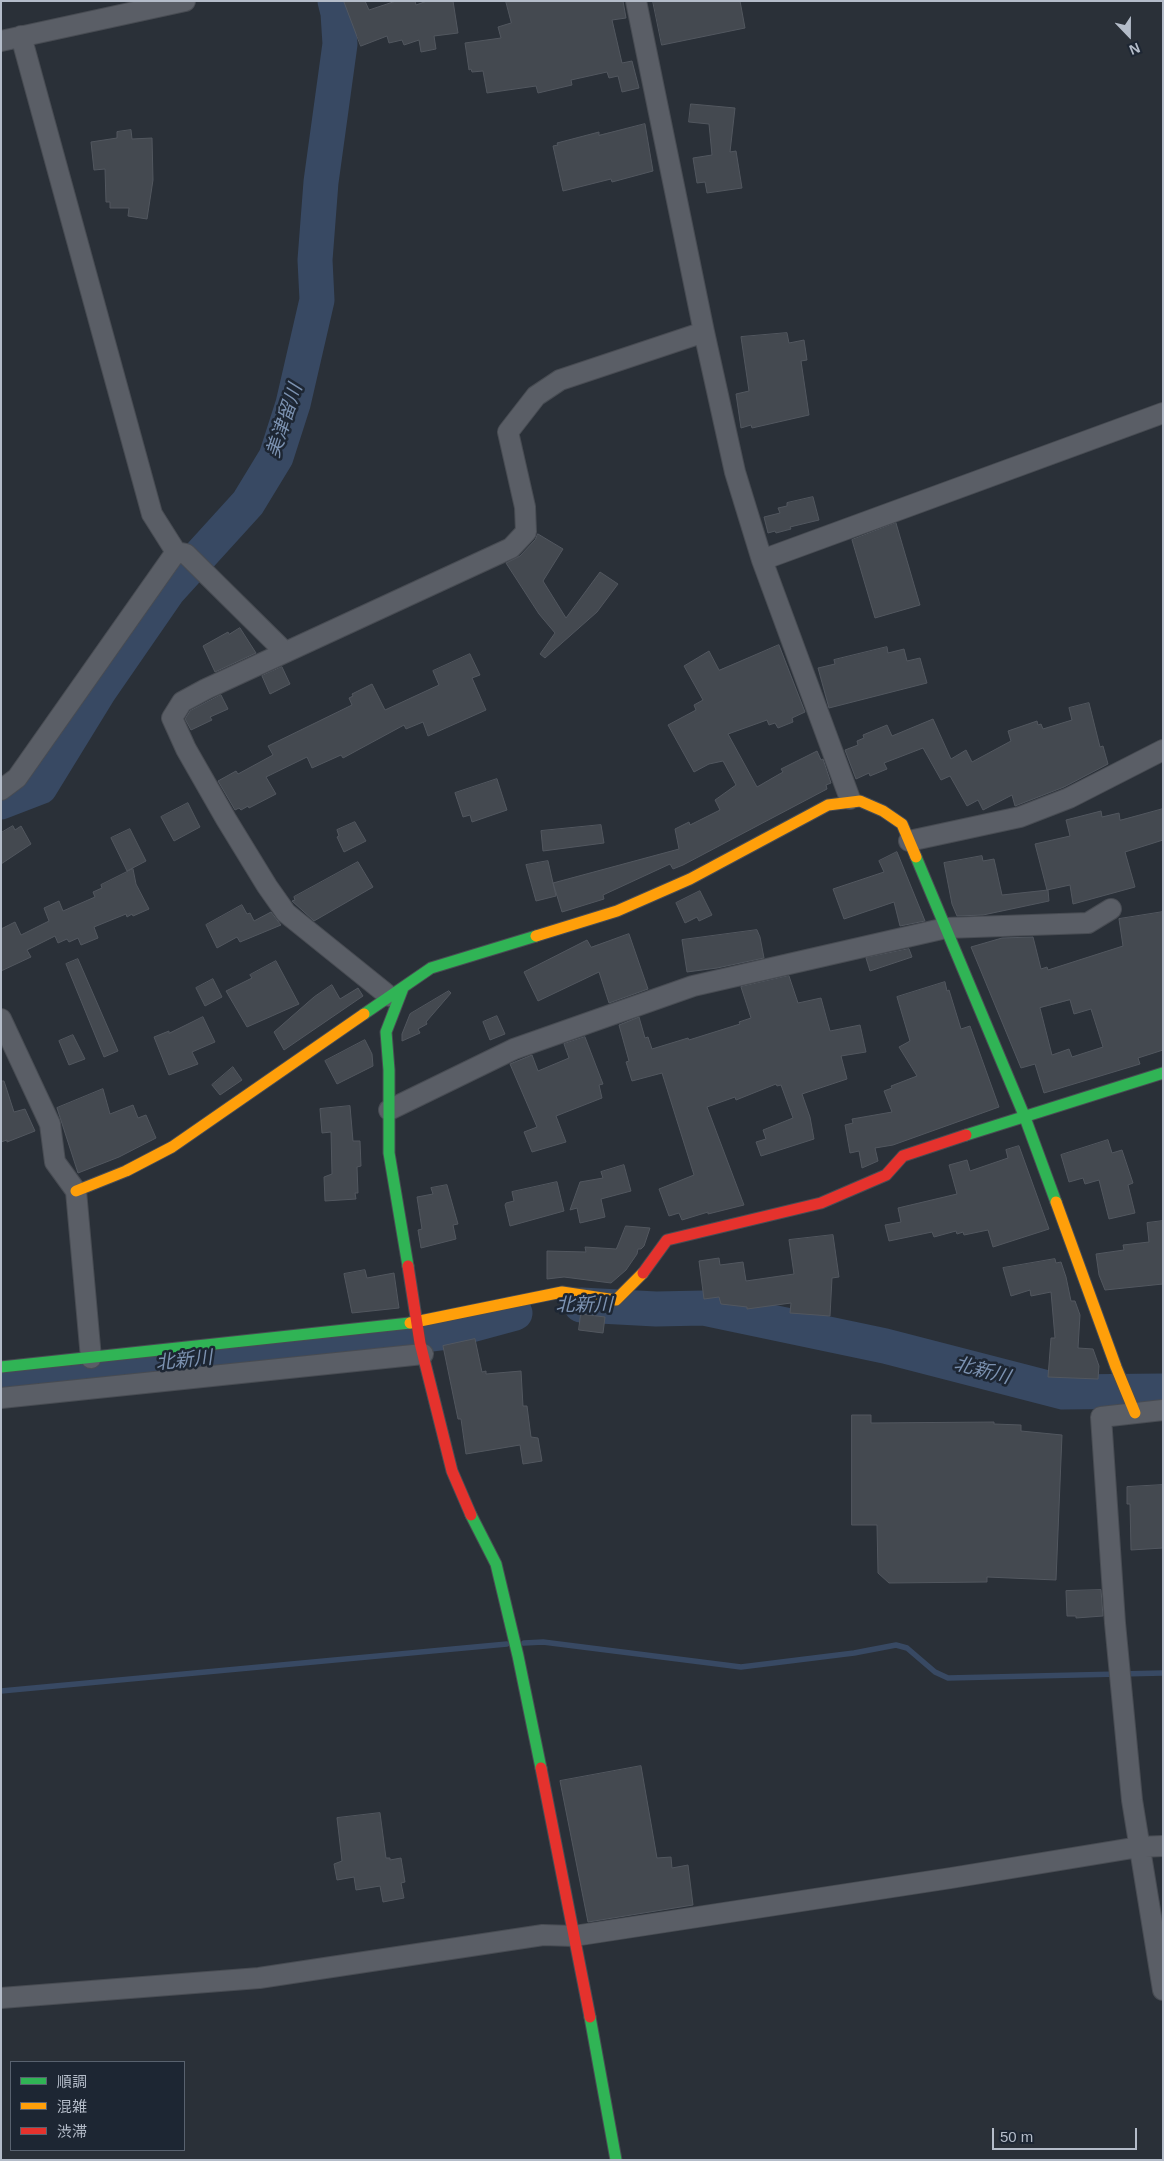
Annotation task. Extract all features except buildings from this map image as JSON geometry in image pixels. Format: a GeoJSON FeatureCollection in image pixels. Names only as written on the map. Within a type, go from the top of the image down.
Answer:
{"type":"FeatureCollection","features":[{"type":"Feature","properties":{"kind":"street"},"geometry":{"type":"LineString","coordinates":[[1,41],[185,1]]}},
{"type":"Feature","properties":{"kind":"street"},"geometry":{"type":"LineString","coordinates":[[636,1],[704,332],[735,472],[762,560],[850,799]]}},
{"type":"Feature","properties":{"kind":"street"},"geometry":{"type":"LineString","coordinates":[[21,36],[152,514],[181,553],[207,575],[285,652]]}},
{"type":"Feature","properties":{"kind":"street"},"geometry":{"type":"LineString","coordinates":[[396,992],[286,913],[226,819],[186,750],[172,718],[182,702],[285,652],[511,548],[526,532],[525,507],[508,432],[536,396],[560,380],[704,332]]}},
{"type":"Feature","properties":{"kind":"street"},"geometry":{"type":"LineString","coordinates":[[762,560],[1163,413]]}},
{"type":"Feature","properties":{"kind":"street"},"geometry":{"type":"LineString","coordinates":[[1,790],[17,778],[181,553]]}},
{"type":"Feature","properties":{"kind":"street"},"geometry":{"type":"LineString","coordinates":[[909,841],[1020,817],[1069,798],[1163,750]]}},
{"type":"Feature","properties":{"kind":"street"},"geometry":{"type":"LineString","coordinates":[[76,1192],[126,1171],[172,1147],[431,968],[617,911],[690,879],[828,805],[850,799],[869,803],[902,824],[1024,1115],[1116,1367],[1133,1407]]}},
{"type":"Feature","properties":{"kind":"street"},"geometry":{"type":"LineString","coordinates":[[388,1110],[514,1049],[693,986],[946,928],[1088,923],[1111,909]]}},
{"type":"Feature","properties":{"kind":"street"},"geometry":{"type":"LineString","coordinates":[[396,992],[386,1032],[390,1070],[388,1110],[389,1153],[422,1349],[452,1471],[471,1516],[496,1564],[518,1656],[574,1936],[616,2160]]}},
{"type":"Feature","properties":{"kind":"street"},"geometry":{"type":"LineString","coordinates":[[1,1019],[50,1124],[55,1162],[76,1192],[91,1358]]}},
{"type":"Feature","properties":{"kind":"street"},"geometry":{"type":"LineString","coordinates":[[1,1367],[418,1322],[562,1292],[616,1300],[638,1280],[667,1240],[821,1203],[886,1176],[903,1156],[1024,1115],[1163,1074]]}},
{"type":"Feature","properties":{"kind":"street"},"geometry":{"type":"LineString","coordinates":[[1,1398],[422,1349]]}},
{"type":"Feature","properties":{"kind":"street"},"geometry":{"type":"LineString","coordinates":[[1163,1410],[1133,1407],[1101,1417],[1119,1661],[1139,1847],[1163,1990]]}},
{"type":"Feature","properties":{"kind":"street"},"geometry":{"type":"LineString","coordinates":[[1,1998],[259,1978],[543,1936],[574,1936],[1139,1847],[1163,1846]]}},
{"type":"Feature","properties":{"kind":"waterway","name":"美津留川"},"geometry":{"type":"LineString","coordinates":[[1,802],[40,787],[99,691],[168,591],[248,503],[276,457],[293,404],[317,300],[315,260],[321,182],[340,44],[338,13],[335,1]]}},
{"type":"Feature","properties":{"kind":"waterway","name":"北新川"},"geometry":{"type":"LineString","coordinates":[[581,1305],[656,1309],[704,1308],[885,1346],[1063,1392],[1163,1391]]}},
{"type":"Feature","properties":{"kind":"waterway","name":"北新川"},"geometry":{"type":"LineString","coordinates":[[1,1381],[322,1348],[441,1333],[515,1313]]}},
{"type":"Feature","properties":{"kind":"waterway"},"geometry":{"type":"LineString","coordinates":[[524,1643],[543,1642],[741,1667],[854,1653],[896,1645],[907,1648],[935,1672],[948,1678],[1163,1673]]}},
{"type":"Feature","properties":{"kind":"waterway"},"geometry":{"type":"LineString","coordinates":[[1,1691],[507,1644]]}},
{"type":"Feature","properties":{"kind":"traffic: fast"},"geometry":{"type":"LineString","coordinates":[[916,857],[1024,1115],[1056,1202]]}},
{"type":"Feature","properties":{"kind":"traffic: fast"},"geometry":{"type":"LineString","coordinates":[[364,1014],[431,968],[536,936]]}},
{"type":"Feature","properties":{"kind":"traffic: fast"},"geometry":{"type":"LineString","coordinates":[[403,988],[386,1032],[389,1070],[389,1153],[408,1266]]}},
{"type":"Feature","properties":{"kind":"traffic: fast"},"geometry":{"type":"LineString","coordinates":[[966,1135],[1163,1073]]}},
{"type":"Feature","properties":{"kind":"traffic: fast"},"geometry":{"type":"LineString","coordinates":[[1,1367],[410,1323]]}},
{"type":"Feature","properties":{"kind":"traffic: fast"},"geometry":{"type":"LineString","coordinates":[[471,1515],[496,1564],[518,1656],[541,1768]]}},
{"type":"Feature","properties":{"kind":"traffic: fast"},"geometry":{"type":"LineString","coordinates":[[590,2017],[616,2160]]}},
{"type":"Feature","properties":{"kind":"traffic: slow"},"geometry":{"type":"LineString","coordinates":[[536,936],[617,911],[690,879],[828,805],[860,801],[883,811],[902,824],[916,857]]}},
{"type":"Feature","properties":{"kind":"traffic: slow"},"geometry":{"type":"LineString","coordinates":[[76,1191],[126,1171],[172,1147],[364,1014]]}},
{"type":"Feature","properties":{"kind":"traffic: slow"},"geometry":{"type":"LineString","coordinates":[[1056,1202],[1116,1367],[1135,1413]]}},
{"type":"Feature","properties":{"kind":"traffic: slow"},"geometry":{"type":"LineString","coordinates":[[410,1323],[562,1292],[616,1300],[643,1273]]}},
{"type":"Feature","properties":{"kind":"traffic: jam"},"geometry":{"type":"LineString","coordinates":[[643,1273],[667,1240],[821,1203],[886,1175],[903,1156],[966,1135]]}},
{"type":"Feature","properties":{"kind":"traffic: jam"},"geometry":{"type":"LineString","coordinates":[[408,1266],[420,1343],[452,1471],[471,1515]]}},
{"type":"Feature","properties":{"kind":"traffic: jam"},"geometry":{"type":"LineString","coordinates":[[541,1768],[590,2017]]}}]}
